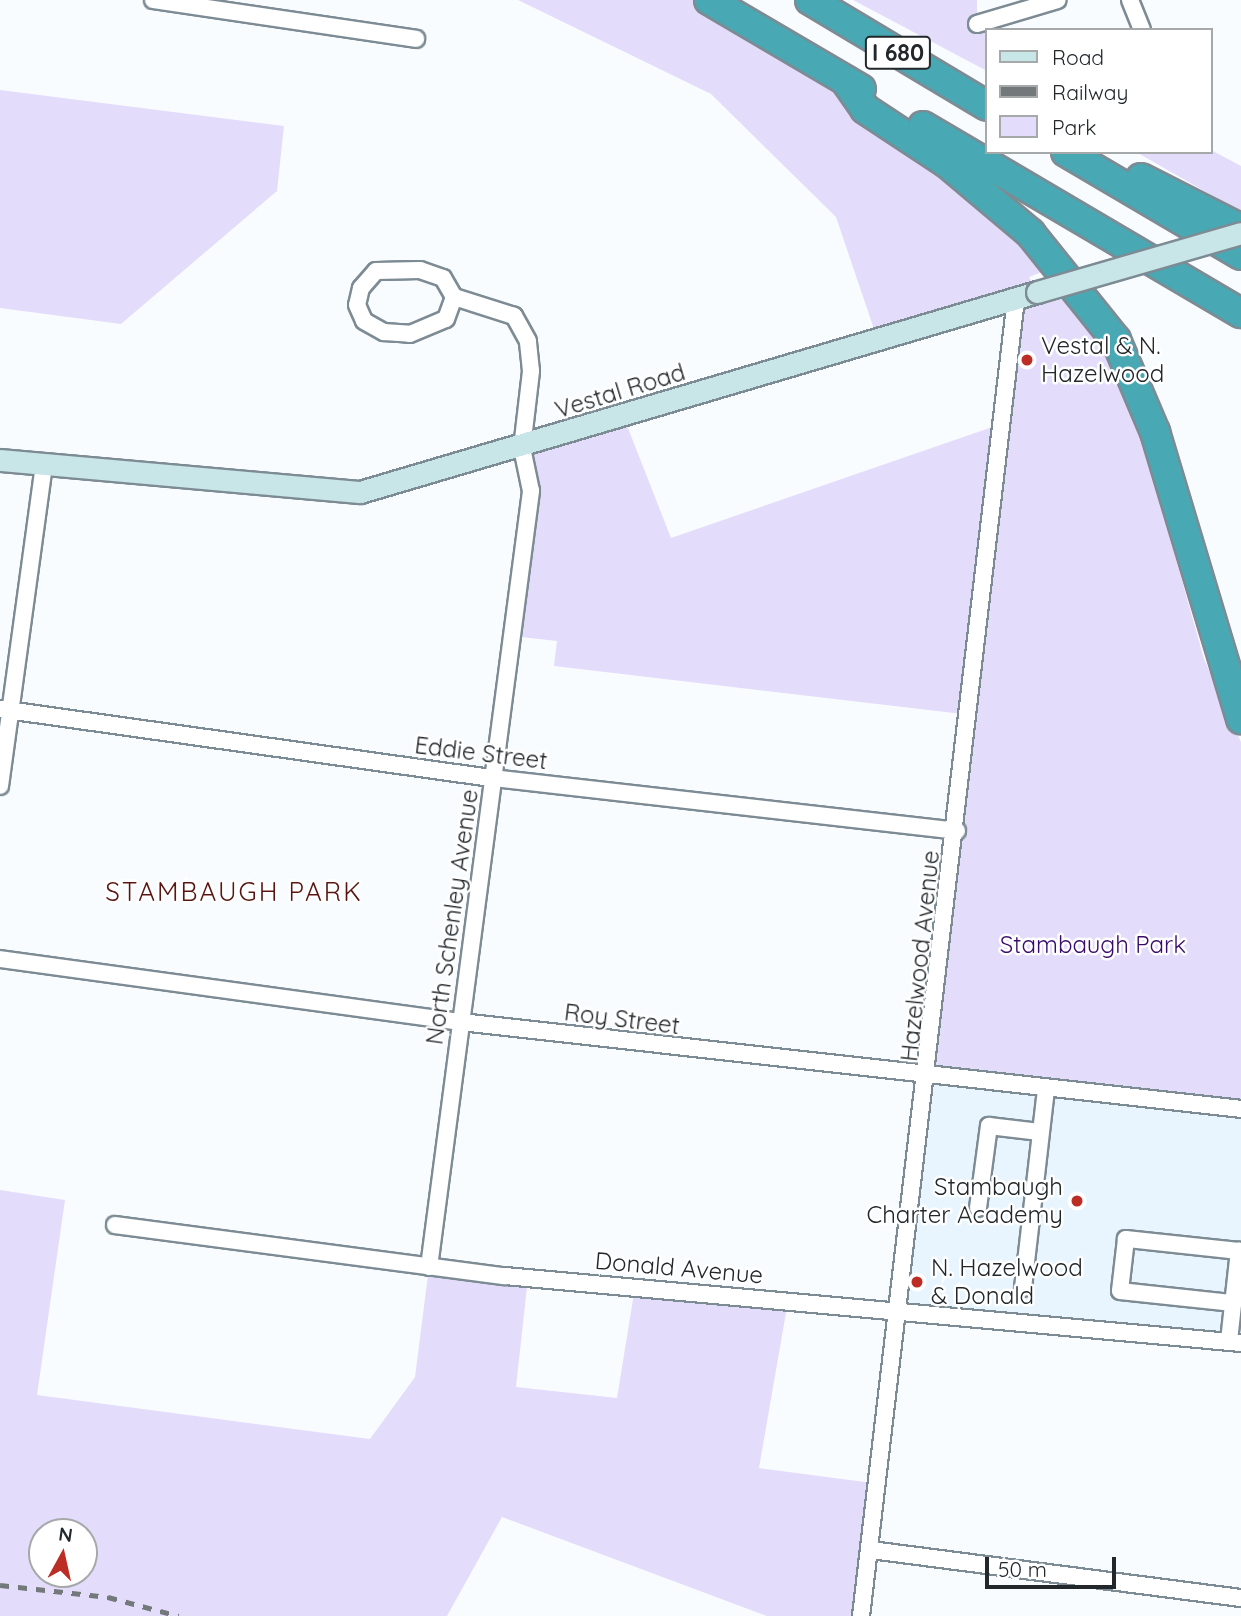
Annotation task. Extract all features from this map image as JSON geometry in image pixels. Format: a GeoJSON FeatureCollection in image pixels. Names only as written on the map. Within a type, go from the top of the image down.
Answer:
{"type":"FeatureCollection","features":[{"type":"Feature","properties":{"kind":"highway","name":"I 680"},"geometry":{"type":"LineString","coordinates":[[709,0],[1241,313]]}},
{"type":"Feature","properties":{"kind":"highway","name":"I 680"},"geometry":{"type":"LineString","coordinates":[[810,0],[986,105]]}},
{"type":"Feature","properties":{"kind":"highway"},"geometry":{"type":"LineString","coordinates":[[845,80],[865,109],[1009,214],[1055,259],[1111,330],[1155,432],[1241,719]]}},
{"type":"Feature","properties":{"kind":"highway"},"geometry":{"type":"LineString","coordinates":[[1069,154],[1241,255]]}},
{"type":"Feature","properties":{"kind":"highway"},"geometry":{"type":"LineString","coordinates":[[1088,154],[1241,231]]}},
{"type":"Feature","properties":{"kind":"street"},"geometry":{"type":"LineString","coordinates":[[153,0],[416,39]]}},
{"type":"Feature","properties":{"kind":"street"},"geometry":{"type":"LineString","coordinates":[[977,24],[1058,0]]}},
{"type":"Feature","properties":{"kind":"street"},"geometry":{"type":"LineString","coordinates":[[1130,0],[1141,28]]}},
{"type":"Feature","properties":{"kind":"street","name":"Vestal Road"},"geometry":{"type":"LineString","coordinates":[[0,460],[347,492],[400,484],[1241,231]]}},
{"type":"Feature","properties":{"kind":"street"},"geometry":{"type":"LineString","coordinates":[[396,268],[443,278],[454,297],[446,319],[410,334],[384,332],[364,321],[357,306],[361,288],[376,271],[396,268]]}},
{"type":"Feature","properties":{"kind":"street","name":"North Schenley Avenue"},"geometry":{"type":"LineString","coordinates":[[429,1267],[531,491],[522,448],[531,371],[528,341],[514,316],[454,297]]}},
{"type":"Feature","properties":{"kind":"street","name":"Hazelwood Avenue"},"geometry":{"type":"LineString","coordinates":[[861,1616],[929,1077],[1016,299]]}},
{"type":"Feature","properties":{"kind":"street"},"geometry":{"type":"LineString","coordinates":[[0,786],[6,710],[44,465]]}},
{"type":"Feature","properties":{"kind":"street","name":"Eddie Street"},"geometry":{"type":"LineString","coordinates":[[6,710],[493,778],[957,831]]}},
{"type":"Feature","properties":{"kind":"street","name":"Roy Street"},"geometry":{"type":"LineString","coordinates":[[0,959],[461,1022],[929,1077],[1241,1110]]}},
{"type":"Feature","properties":{"kind":"street"},"geometry":{"type":"LineString","coordinates":[[1023,1288],[1046,1089]]}},
{"type":"Feature","properties":{"kind":"street"},"geometry":{"type":"LineString","coordinates":[[978,1208],[989,1126],[1040,1132]]}},
{"type":"Feature","properties":{"kind":"street","name":"Donald Avenue"},"geometry":{"type":"LineString","coordinates":[[115,1225],[429,1267],[1235,1342]]}},
{"type":"Feature","properties":{"kind":"street"},"geometry":{"type":"LineString","coordinates":[[1233,1303],[1120,1291],[1126,1238],[1239,1251],[1233,1303],[1235,1342]]}},
{"type":"Feature","properties":{"kind":"street"},"geometry":{"type":"LineString","coordinates":[[871,1550],[1241,1598]]}},
{"type":"Feature","properties":{"kind":"shaded area","name":"Stambaugh Charter Academy"},"geometry":{"type":"Polygon","coordinates":[[[929,1077],[1241,1109],[1241,1343],[900,1310],[929,1077]]]}},
{"type":"Feature","properties":{"kind":"green space","name":"Stambaugh Park"},"geometry":{"type":"Polygon","coordinates":[[[518,0],[709,0],[845,80],[856,120],[933,173],[1050,269],[1029,277],[1044,304],[1076,296],[1108,345],[1134,410],[1204,659],[1241,742],[1241,1109],[929,1077],[971,715],[554,666],[557,641],[512,636],[531,491],[522,448],[624,418],[671,538],[1004,423],[1016,300],[878,341],[836,217],[711,94],[518,0]]]}},
{"type":"Feature","properties":{"kind":"green space"},"geometry":{"type":"Polygon","coordinates":[[[853,0],[977,0],[977,24],[986,29],[986,70],[853,0]]]}},
{"type":"Feature","properties":{"kind":"green space"},"geometry":{"type":"Polygon","coordinates":[[[0,90],[284,126],[277,191],[121,324],[0,308],[0,90]]]}},
{"type":"Feature","properties":{"kind":"green space"},"geometry":{"type":"Polygon","coordinates":[[[1213,151],[1241,166],[1241,212],[1140,154],[1213,154],[1213,151]]]}},
{"type":"Feature","properties":{"kind":"green space"},"geometry":{"type":"Polygon","coordinates":[[[0,1190],[65,1200],[37,1395],[370,1439],[415,1377],[429,1267],[528,1278],[516,1387],[617,1398],[635,1287],[788,1301],[759,1468],[880,1484],[861,1616],[767,1616],[502,1517],[447,1616],[0,1616],[0,1190]]]}},
{"type":"Feature","properties":{"kind":"railway"},"geometry":{"type":"LineString","coordinates":[[0,1585],[108,1597],[179,1616]]}},
{"type":"Feature","properties":{"kind":"place","name":"Vestal & N. Hazelwood"},"geometry":{"type":"Point","coordinates":[1027,360]}},
{"type":"Feature","properties":{"kind":"place","name":"Stambaugh Charter Academy"},"geometry":{"type":"Point","coordinates":[1077,1201]}},
{"type":"Feature","properties":{"kind":"place","name":"N. Hazelwood & Donald"},"geometry":{"type":"Point","coordinates":[917,1282]}},
{"type":"Feature","properties":{"kind":"district","name":"STAMBAUGH PARK"},"geometry":{"type":"Point","coordinates":[234,892]}}]}
